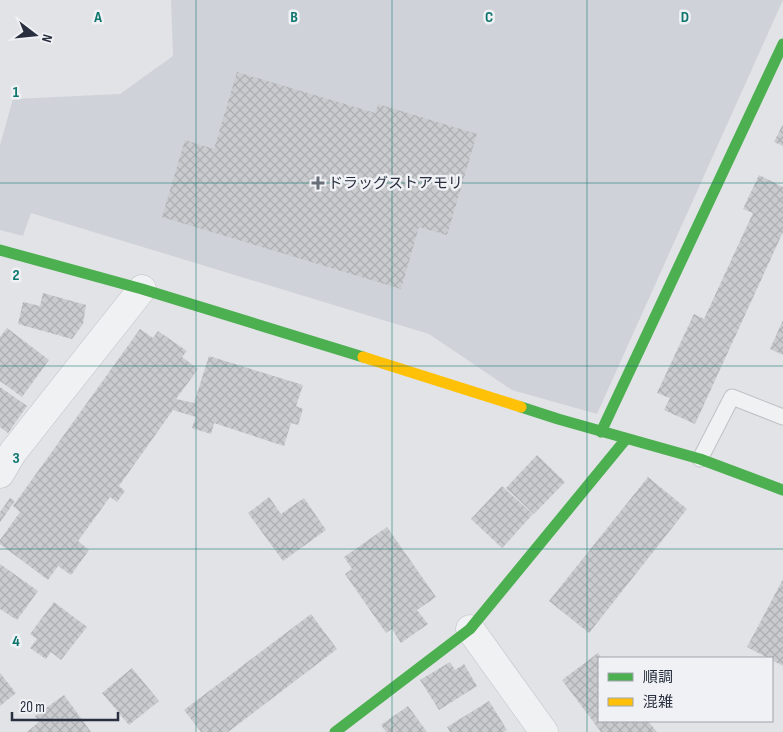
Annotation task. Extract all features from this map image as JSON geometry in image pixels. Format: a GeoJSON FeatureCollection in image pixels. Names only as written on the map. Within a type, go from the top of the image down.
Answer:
{"type":"FeatureCollection","features":[{"type":"Feature","properties":{"kind":"street"},"geometry":{"type":"LineString","coordinates":[[601,432],[783,44]]}},
{"type":"Feature","properties":{"kind":"street"},"geometry":{"type":"LineString","coordinates":[[0,250],[142,289],[460,386],[601,432],[700,460],[783,490]]}},
{"type":"Feature","properties":{"kind":"street"},"geometry":{"type":"LineString","coordinates":[[0,474],[12,452],[142,289]]}},
{"type":"Feature","properties":{"kind":"street"},"geometry":{"type":"LineString","coordinates":[[334,732],[470,629],[626,439]]}},
{"type":"Feature","properties":{"kind":"street"},"geometry":{"type":"LineString","coordinates":[[470,629],[544,732]]}},
{"type":"Feature","properties":{"kind":"lane"},"geometry":{"type":"LineString","coordinates":[[700,460],[732,397],[783,418]]}},
{"type":"Feature","properties":{"kind":"shaded area"},"geometry":{"type":"Polygon","coordinates":[[[171,0],[783,0],[597,414],[512,390],[429,334],[31,213],[23,236],[0,230],[0,145],[13,99],[120,94],[173,56],[171,0]]]}},
{"type":"Feature","properties":{"kind":"building","name":"ドラッグストアモリ"},"geometry":{"type":"Polygon","coordinates":[[[237,72],[375,113],[378,104],[477,134],[447,235],[419,227],[401,289],[162,217],[185,140],[214,149],[237,72]]]}},
{"type":"Feature","properties":{"kind":"building"},"geometry":{"type":"Polygon","coordinates":[[[783,124],[783,146],[774,142],[783,124]]]}},
{"type":"Feature","properties":{"kind":"building"},"geometry":{"type":"Polygon","coordinates":[[[759,175],[783,187],[783,232],[695,424],[664,410],[670,398],[657,393],[694,314],[704,319],[753,213],[743,209],[759,175]]]}},
{"type":"Feature","properties":{"kind":"building"},"geometry":{"type":"Polygon","coordinates":[[[43,293],[86,305],[83,324],[72,339],[18,324],[23,302],[40,306],[43,293]]]}},
{"type":"Feature","properties":{"kind":"building"},"geometry":{"type":"Polygon","coordinates":[[[783,320],[783,355],[770,349],[783,320]]]}},
{"type":"Feature","properties":{"kind":"building"},"geometry":{"type":"Polygon","coordinates":[[[7,328],[49,360],[22,397],[0,381],[0,337],[7,328]]]}},
{"type":"Feature","properties":{"kind":"building"},"geometry":{"type":"Polygon","coordinates":[[[140,329],[153,338],[158,331],[187,351],[182,357],[198,369],[176,399],[194,403],[209,356],[303,385],[296,406],[303,409],[298,425],[291,423],[284,446],[214,423],[211,434],[192,428],[196,417],[173,410],[119,486],[125,491],[117,502],[110,497],[78,541],[89,550],[71,575],[58,566],[48,580],[0,544],[0,540],[20,512],[13,506],[140,329]]]}},
{"type":"Feature","properties":{"kind":"building"},"geometry":{"type":"Polygon","coordinates":[[[0,387],[27,406],[8,433],[0,427],[0,387]]]}},
{"type":"Feature","properties":{"kind":"building"},"geometry":{"type":"Polygon","coordinates":[[[537,455],[565,482],[534,514],[506,488],[537,455]]]}},
{"type":"Feature","properties":{"kind":"building"},"geometry":{"type":"Polygon","coordinates":[[[648,477],[687,509],[589,633],[549,601],[648,477]]]}},
{"type":"Feature","properties":{"kind":"building"},"geometry":{"type":"Polygon","coordinates":[[[502,486],[533,514],[502,548],[471,519],[502,486]]]}},
{"type":"Feature","properties":{"kind":"building"},"geometry":{"type":"Polygon","coordinates":[[[269,497],[281,514],[304,498],[326,530],[283,561],[248,513],[269,497]]]}},
{"type":"Feature","properties":{"kind":"building"},"geometry":{"type":"Polygon","coordinates":[[[10,498],[15,501],[0,522],[0,512],[10,498]]]}},
{"type":"Feature","properties":{"kind":"building"},"geometry":{"type":"Polygon","coordinates":[[[387,527],[436,597],[417,610],[428,624],[401,643],[392,629],[386,633],[345,574],[352,569],[344,557],[387,527]]]}},
{"type":"Feature","properties":{"kind":"building"},"geometry":{"type":"Polygon","coordinates":[[[0,564],[38,591],[17,620],[0,609],[0,564]]]}},
{"type":"Feature","properties":{"kind":"building"},"geometry":{"type":"Polygon","coordinates":[[[783,579],[783,666],[773,661],[773,657],[766,657],[747,647],[783,579]]]}},
{"type":"Feature","properties":{"kind":"building"},"geometry":{"type":"Polygon","coordinates":[[[54,602],[87,627],[61,660],[51,652],[46,659],[30,648],[37,639],[30,634],[54,602]]]}},
{"type":"Feature","properties":{"kind":"building"},"geometry":{"type":"Polygon","coordinates":[[[311,614],[337,649],[228,732],[201,732],[184,710],[311,614]]]}},
{"type":"Feature","properties":{"kind":"building"},"geometry":{"type":"Polygon","coordinates":[[[598,653],[601,657],[598,657],[598,722],[649,722],[657,732],[601,732],[562,680],[598,653]]]}},
{"type":"Feature","properties":{"kind":"building"},"geometry":{"type":"Polygon","coordinates":[[[450,662],[455,670],[464,664],[477,686],[439,710],[420,680],[450,662]]]}},
{"type":"Feature","properties":{"kind":"building"},"geometry":{"type":"Polygon","coordinates":[[[132,668],[159,701],[129,725],[102,693],[132,668]]]}},
{"type":"Feature","properties":{"kind":"building"},"geometry":{"type":"Polygon","coordinates":[[[0,673],[16,693],[0,706],[0,673]]]}},
{"type":"Feature","properties":{"kind":"building"},"geometry":{"type":"Polygon","coordinates":[[[64,695],[91,732],[27,732],[39,722],[35,716],[64,695]]]}},
{"type":"Feature","properties":{"kind":"building"},"geometry":{"type":"Polygon","coordinates":[[[489,701],[507,730],[504,732],[450,732],[447,727],[489,701]]]}},
{"type":"Feature","properties":{"kind":"building"},"geometry":{"type":"Polygon","coordinates":[[[408,706],[427,732],[386,732],[381,725],[408,706]]]}},
{"type":"Feature","properties":{"kind":"traffic: fast"},"geometry":{"type":"LineString","coordinates":[[601,432],[783,44]]}},
{"type":"Feature","properties":{"kind":"traffic: fast"},"geometry":{"type":"LineString","coordinates":[[0,250],[142,289],[363,357]]}},
{"type":"Feature","properties":{"kind":"traffic: fast"},"geometry":{"type":"LineString","coordinates":[[521,407],[700,459],[783,490]]}},
{"type":"Feature","properties":{"kind":"traffic: fast"},"geometry":{"type":"LineString","coordinates":[[335,732],[470,629],[626,439]]}},
{"type":"Feature","properties":{"kind":"traffic: slow"},"geometry":{"type":"LineString","coordinates":[[363,357],[521,407]]}},
{"type":"Feature","properties":{"kind":"place","name":"ドラッグストアモリ"},"geometry":{"type":"Point","coordinates":[318,183]}}]}
